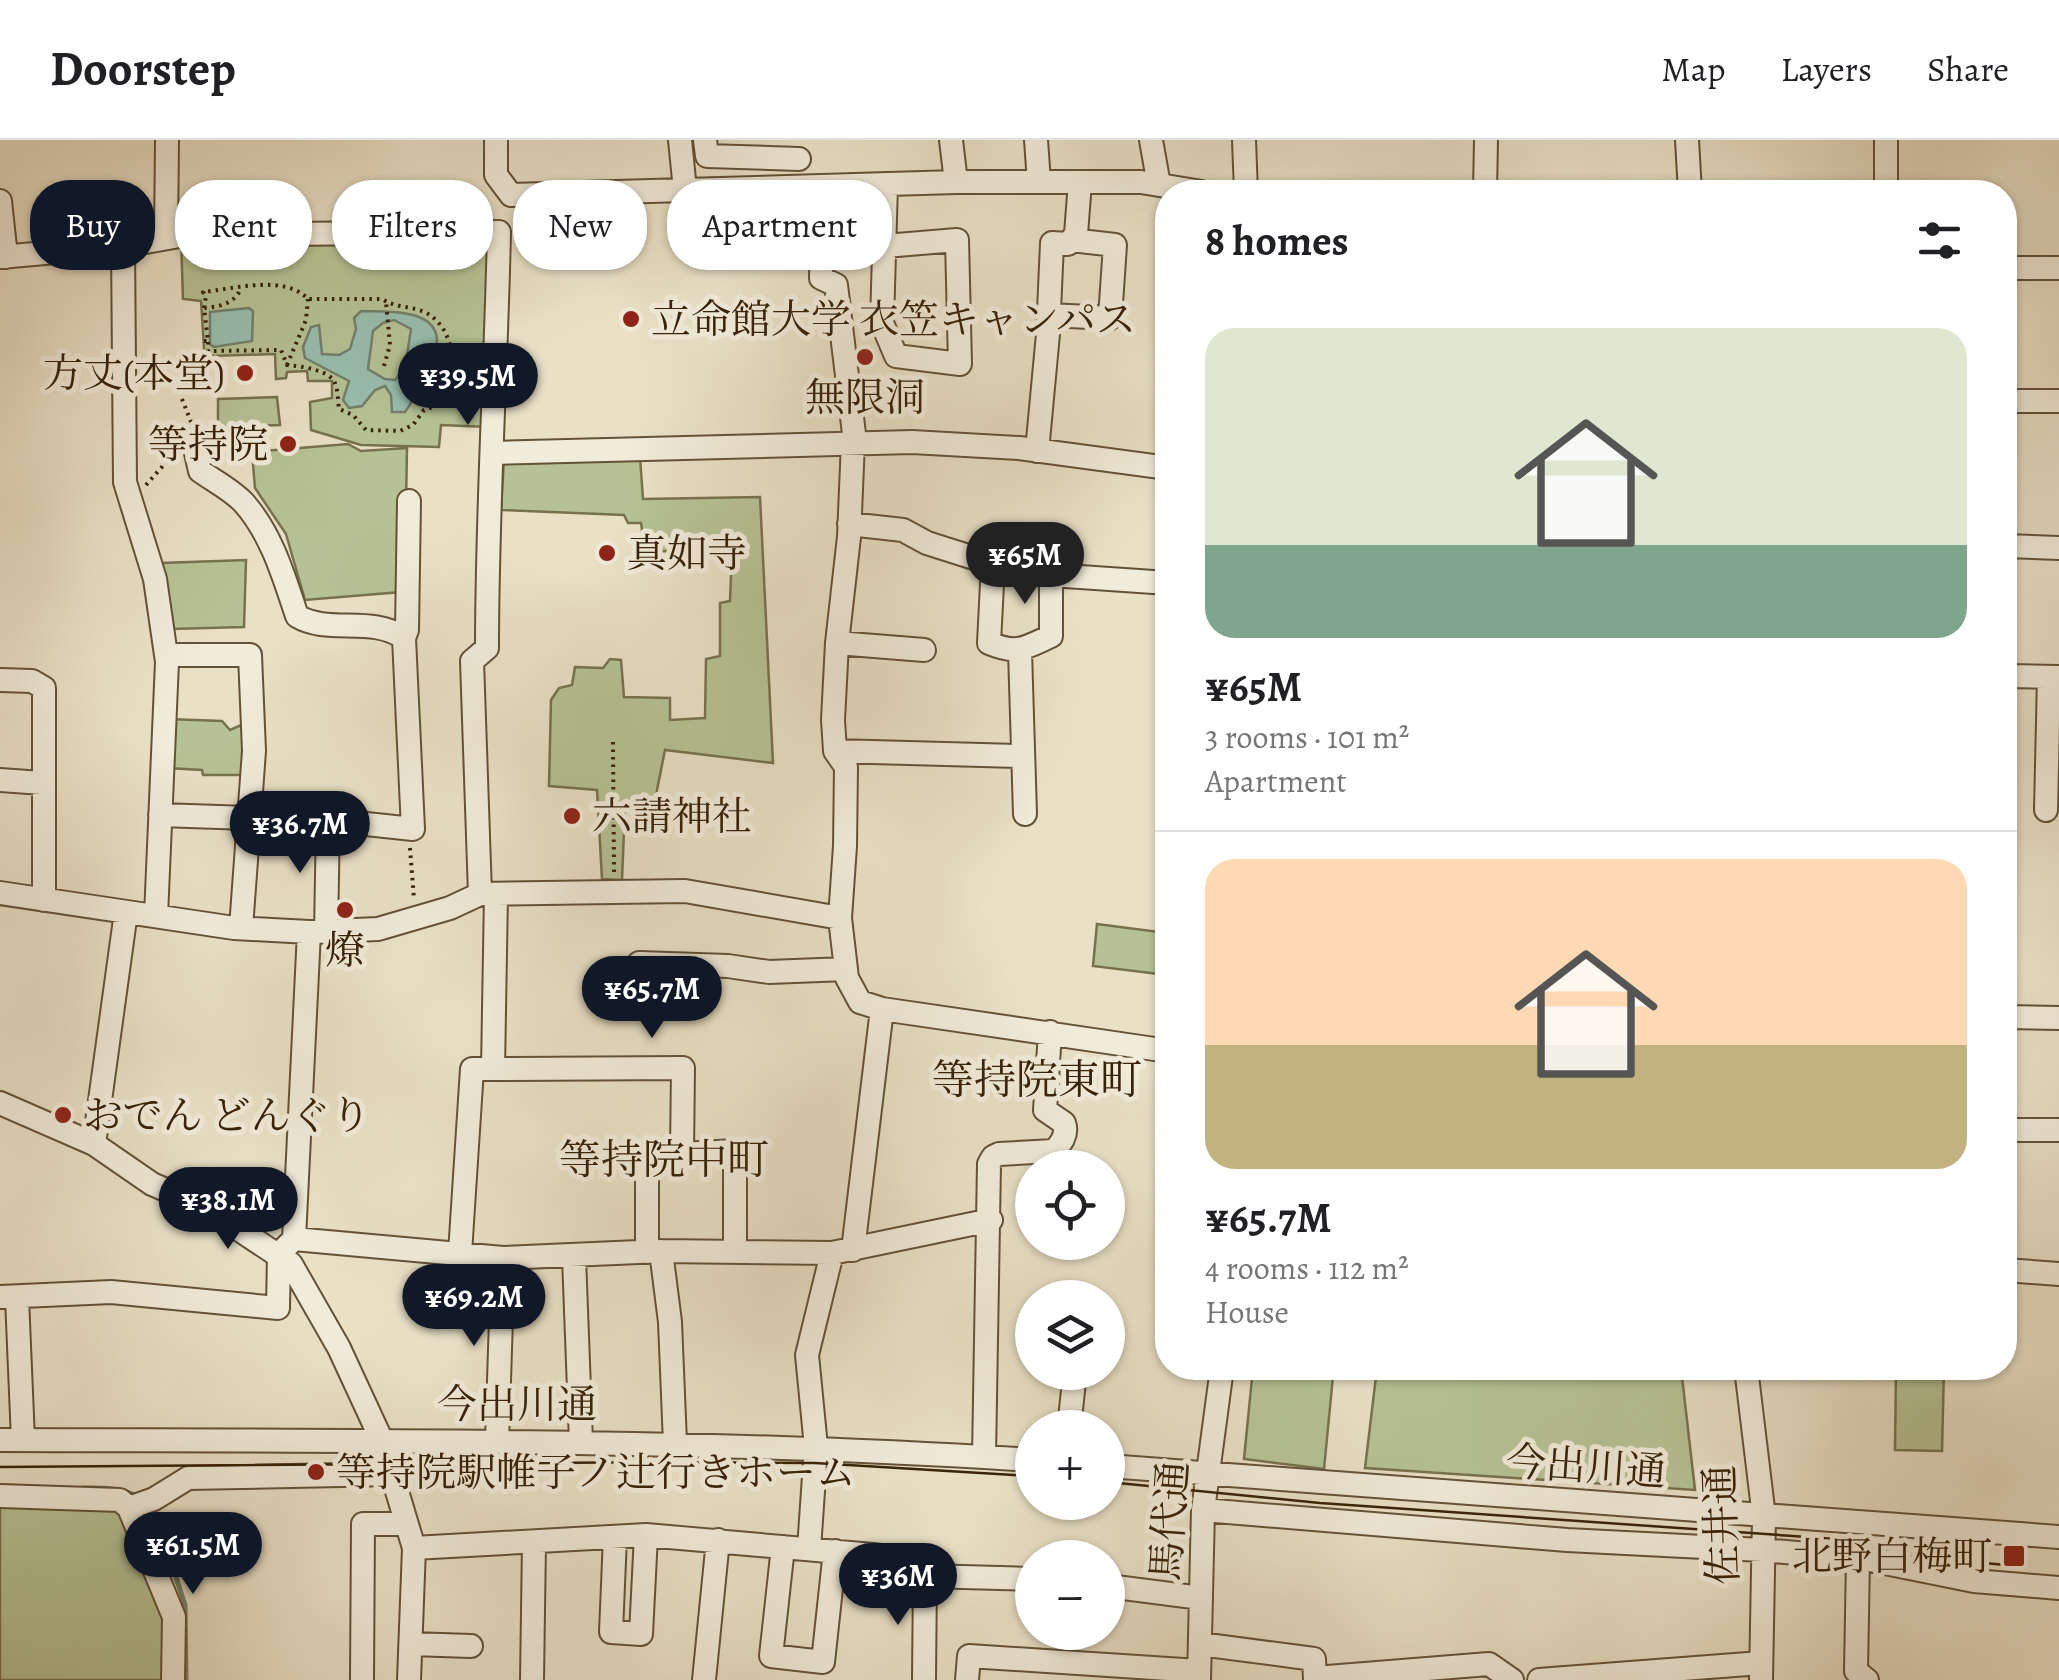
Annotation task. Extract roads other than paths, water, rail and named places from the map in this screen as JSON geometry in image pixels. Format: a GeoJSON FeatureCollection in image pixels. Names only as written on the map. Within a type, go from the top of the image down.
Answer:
{"type":"FeatureCollection","features":[{"type":"Feature","properties":{"kind":"street"},"geometry":{"type":"LineString","coordinates":[[166,236],[167,140]]}},
{"type":"Feature","properties":{"kind":"street"},"geometry":{"type":"LineString","coordinates":[[496,140],[496,176],[510,195]]}},
{"type":"Feature","properties":{"kind":"street"},"geometry":{"type":"LineString","coordinates":[[680,140],[684,180]]}},
{"type":"Feature","properties":{"kind":"street"},"geometry":{"type":"LineString","coordinates":[[705,140],[707,156],[794,149],[812,180]]}},
{"type":"Feature","properties":{"kind":"street"},"geometry":{"type":"LineString","coordinates":[[951,140],[956,182]]}},
{"type":"Feature","properties":{"kind":"street"},"geometry":{"type":"LineString","coordinates":[[1036,140],[1039,182]]}},
{"type":"Feature","properties":{"kind":"street"},"geometry":{"type":"LineString","coordinates":[[1151,140],[1158,180]]}},
{"type":"Feature","properties":{"kind":"street"},"geometry":{"type":"LineString","coordinates":[[1244,140],[1246,180]]}},
{"type":"Feature","properties":{"kind":"street"},"geometry":{"type":"LineString","coordinates":[[1485,180],[1486,140]]}},
{"type":"Feature","properties":{"kind":"street"},"geometry":{"type":"LineString","coordinates":[[1687,140],[1689,180]]}},
{"type":"Feature","properties":{"kind":"street"},"geometry":{"type":"LineString","coordinates":[[1886,140],[1886,180]]}},
{"type":"Feature","properties":{"kind":"street"},"geometry":{"type":"LineString","coordinates":[[1036,451],[1050,314],[1052,243],[1068,244],[1076,234],[1080,182]]}},
{"type":"Feature","properties":{"kind":"street"},"geometry":{"type":"LineString","coordinates":[[892,184],[1155,185]]}},
{"type":"Feature","properties":{"kind":"street"},"geometry":{"type":"LineString","coordinates":[[510,195],[667,191]]}},
{"type":"Feature","properties":{"kind":"street"},"geometry":{"type":"LineString","coordinates":[[493,1069],[488,894],[472,661],[488,648],[487,516],[493,454],[499,232],[501,209],[510,195]]}},
{"type":"Feature","properties":{"kind":"street"},"geometry":{"type":"LineString","coordinates":[[0,201],[3,257],[30,255]]}},
{"type":"Feature","properties":{"kind":"street"},"geometry":{"type":"LineString","coordinates":[[155,239],[499,232]]}},
{"type":"Feature","properties":{"kind":"street"},"geometry":{"type":"LineString","coordinates":[[957,240],[960,364],[896,356],[882,323],[885,246],[957,240]]}},
{"type":"Feature","properties":{"kind":"street"},"geometry":{"type":"LineString","coordinates":[[1050,314],[1110,318],[1114,244],[1071,240]]}},
{"type":"Feature","properties":{"kind":"street"},"geometry":{"type":"LineString","coordinates":[[2017,268],[2059,268]]}},
{"type":"Feature","properties":{"kind":"street"},"geometry":{"type":"LineString","coordinates":[[123,270],[125,482],[156,579],[166,655],[156,916]]}},
{"type":"Feature","properties":{"kind":"street"},"geometry":{"type":"LineString","coordinates":[[820,270],[821,278],[836,285],[854,442],[837,643],[846,818],[840,918],[847,978],[860,1002],[882,1009],[1155,1049]]}},
{"type":"Feature","properties":{"kind":"street"},"geometry":{"type":"LineString","coordinates":[[2017,401],[2059,402]]}},
{"type":"Feature","properties":{"kind":"street"},"geometry":{"type":"LineString","coordinates":[[192,433],[200,471],[242,500],[260,524],[279,563],[297,616],[307,622],[391,628],[404,638]]}},
{"type":"Feature","properties":{"kind":"street"},"geometry":{"type":"LineString","coordinates":[[493,454],[854,442],[966,443],[1155,466]]}},
{"type":"Feature","properties":{"kind":"street"},"geometry":{"type":"LineString","coordinates":[[160,815],[328,820],[413,829],[404,638],[409,501]]}},
{"type":"Feature","properties":{"kind":"street"},"geometry":{"type":"LineString","coordinates":[[849,524],[903,530],[993,564],[1050,575],[1155,582]]}},
{"type":"Feature","properties":{"kind":"street"},"geometry":{"type":"LineString","coordinates":[[2017,546],[2059,548]]}},
{"type":"Feature","properties":{"kind":"street"},"geometry":{"type":"LineString","coordinates":[[993,564],[990,643],[1006,651],[1020,651],[1050,636],[1050,575]]}},
{"type":"Feature","properties":{"kind":"street"},"geometry":{"type":"LineString","coordinates":[[837,643],[924,650]]}},
{"type":"Feature","properties":{"kind":"street"},"geometry":{"type":"LineString","coordinates":[[1020,651],[1025,814]]}},
{"type":"Feature","properties":{"kind":"street"},"geometry":{"type":"LineString","coordinates":[[166,655],[250,655],[254,751],[240,928]]}},
{"type":"Feature","properties":{"kind":"street"},"geometry":{"type":"LineString","coordinates":[[2017,676],[2054,677],[2046,810]]}},
{"type":"Feature","properties":{"kind":"street"},"geometry":{"type":"LineString","coordinates":[[0,680],[32,682],[44,688],[44,900]]}},
{"type":"Feature","properties":{"kind":"street"},"geometry":{"type":"LineString","coordinates":[[840,759],[1022,756]]}},
{"type":"Feature","properties":{"kind":"street"},"geometry":{"type":"LineString","coordinates":[[0,780],[42,783]]}},
{"type":"Feature","properties":{"kind":"street"},"geometry":{"type":"LineString","coordinates":[[11,1440],[9,1297],[111,1292],[278,1308],[328,820]]}},
{"type":"Feature","properties":{"kind":"street"},"geometry":{"type":"LineString","coordinates":[[0,893],[240,928],[318,932],[378,929],[488,894],[685,890],[840,918]]}},
{"type":"Feature","properties":{"kind":"street"},"geometry":{"type":"LineString","coordinates":[[94,1144],[126,912]]}},
{"type":"Feature","properties":{"kind":"street"},"geometry":{"type":"LineString","coordinates":[[639,963],[728,966],[769,972],[846,970]]}},
{"type":"Feature","properties":{"kind":"street"},"geometry":{"type":"LineString","coordinates":[[809,1549],[816,1447],[807,1356],[842,1251],[882,1009]]}},
{"type":"Feature","properties":{"kind":"street"},"geometry":{"type":"LineString","coordinates":[[2017,1017],[2059,1018]]}},
{"type":"Feature","properties":{"kind":"street"},"geometry":{"type":"LineString","coordinates":[[984,1456],[990,1164],[993,1156],[1054,1151],[1065,1135],[1064,1123],[1045,1110],[1050,1032]]}},
{"type":"Feature","properties":{"kind":"street"},"geometry":{"type":"LineString","coordinates":[[460,1253],[472,1069],[682,1068],[682,1154]]}},
{"type":"Feature","properties":{"kind":"street"},"geometry":{"type":"LineString","coordinates":[[0,1103],[94,1144],[152,1184],[287,1246],[503,1258],[842,1251],[991,1220]]}},
{"type":"Feature","properties":{"kind":"street"},"geometry":{"type":"LineString","coordinates":[[2017,1130],[2059,1130]]}},
{"type":"Feature","properties":{"kind":"street"},"geometry":{"type":"LineString","coordinates":[[676,1443],[670,1322],[654,1252],[647,1156],[735,1151],[735,1251]]}},
{"type":"Feature","properties":{"kind":"street"},"geometry":{"type":"LineString","coordinates":[[287,1246],[291,1264],[339,1348],[382,1440],[414,1548],[409,1680]]}},
{"type":"Feature","properties":{"kind":"street"},"geometry":{"type":"LineString","coordinates":[[574,1257],[581,1442]]}},
{"type":"Feature","properties":{"kind":"street"},"geometry":{"type":"LineString","coordinates":[[498,1441],[503,1258]]}},
{"type":"Feature","properties":{"kind":"street"},"geometry":{"type":"LineString","coordinates":[[2017,1271],[2059,1274]]}},
{"type":"Feature","properties":{"kind":"street","name":"馬代通"},"geometry":{"type":"LineString","coordinates":[[1199,1676],[1203,1510],[1220,1380]]}},
{"type":"Feature","properties":{"kind":"street","name":"佐井通"},"geometry":{"type":"LineString","coordinates":[[1747,1380],[1764,1517],[1761,1671]]}},
{"type":"Feature","properties":{"kind":"street","name":"今出川通"},"geometry":{"type":"LineString","coordinates":[[11,1440],[676,1443],[1015,1459]]}},
{"type":"Feature","properties":{"kind":"street","name":"今出川通"},"geometry":{"type":"LineString","coordinates":[[1125,1467],[2059,1537]]}},
{"type":"Feature","properties":{"kind":"street"},"geometry":{"type":"LineString","coordinates":[[0,1496],[140,1504],[188,1478],[392,1474]]}},
{"type":"Feature","properties":{"kind":"street"},"geometry":{"type":"LineString","coordinates":[[140,1504],[174,1617],[173,1680]]}},
{"type":"Feature","properties":{"kind":"street"},"geometry":{"type":"LineString","coordinates":[[1203,1510],[1567,1540],[1762,1550],[1858,1559],[1958,1578],[2059,1588]]}},
{"type":"Feature","properties":{"kind":"street"},"geometry":{"type":"LineString","coordinates":[[362,1680],[363,1524],[405,1524]]}},
{"type":"Feature","properties":{"kind":"street"},"geometry":{"type":"LineString","coordinates":[[414,1548],[646,1535],[903,1559],[925,1576],[1015,1579]]}},
{"type":"Feature","properties":{"kind":"street"},"geometry":{"type":"LineString","coordinates":[[615,1537],[611,1632],[642,1634],[646,1535]]}},
{"type":"Feature","properties":{"kind":"street"},"geometry":{"type":"LineString","coordinates":[[704,1680],[718,1540]]}},
{"type":"Feature","properties":{"kind":"street"},"geometry":{"type":"LineString","coordinates":[[532,1680],[534,1542]]}},
{"type":"Feature","properties":{"kind":"street"},"geometry":{"type":"LineString","coordinates":[[783,1547],[772,1656],[823,1662],[834,1552]]}},
{"type":"Feature","properties":{"kind":"street"},"geometry":{"type":"LineString","coordinates":[[1858,1559],[1856,1671],[1867,1680]]}},
{"type":"Feature","properties":{"kind":"street"},"geometry":{"type":"LineString","coordinates":[[924,1680],[925,1576]]}},
{"type":"Feature","properties":{"kind":"street"},"geometry":{"type":"LineString","coordinates":[[1125,1588],[1201,1598]]}},
{"type":"Feature","properties":{"kind":"street"},"geometry":{"type":"LineString","coordinates":[[411,1644],[472,1646]]}},
{"type":"Feature","properties":{"kind":"street"},"geometry":{"type":"LineString","coordinates":[[1200,1644],[1314,1658],[1315,1679],[1488,1664],[1512,1680]]}},
{"type":"Feature","properties":{"kind":"street"},"geometry":{"type":"LineString","coordinates":[[967,1680],[968,1656],[1199,1676]]}},
{"type":"Feature","properties":{"kind":"street"},"geometry":{"type":"LineString","coordinates":[[1539,1680],[1761,1671]]}},
{"type":"Feature","properties":{"kind":"waterway"},"geometry":{"type":"LineString","coordinates":[[83,1488],[119,1490],[140,1498]]}},
{"type":"Feature","properties":{"kind":"waterway"},"geometry":{"type":"LineString","coordinates":[[147,1506],[166,1547],[185,1605],[186,1680]]}},
{"type":"Feature","properties":{"kind":"tram line"},"geometry":{"type":"LineString","coordinates":[[0,1467],[815,1463],[1015,1475]]}},
{"type":"Feature","properties":{"kind":"tram line"},"geometry":{"type":"LineString","coordinates":[[1125,1484],[1320,1503],[1880,1542],[1963,1561],[2016,1566]]}},
{"type":"Feature","properties":{"kind":"place","name":"立命館大学 衣笠キャンパス"},"geometry":{"type":"Point","coordinates":[631,319]}},
{"type":"Feature","properties":{"kind":"place","name":"無限洞"},"geometry":{"type":"Point","coordinates":[865,357]}},
{"type":"Feature","properties":{"kind":"place","name":"方丈(本堂)"},"geometry":{"type":"Point","coordinates":[245,373]}},
{"type":"Feature","properties":{"kind":"place","name":"等持院"},"geometry":{"type":"Point","coordinates":[288,444]}},
{"type":"Feature","properties":{"kind":"place","name":"真如寺"},"geometry":{"type":"Point","coordinates":[607,553]}},
{"type":"Feature","properties":{"kind":"place","name":"六請神社"},"geometry":{"type":"Point","coordinates":[572,816]}},
{"type":"Feature","properties":{"kind":"place","name":"燎"},"geometry":{"type":"Point","coordinates":[345,910]}},
{"type":"Feature","properties":{"kind":"place","name":"おでん どんぐり"},"geometry":{"type":"Point","coordinates":[63,1115]}},
{"type":"Feature","properties":{"kind":"place","name":"等持院駅帷子ノ辻行きホーム"},"geometry":{"type":"Point","coordinates":[316,1472]}},
{"type":"Feature","properties":{"kind":"place","name":"北野白梅町"},"geometry":{"type":"Point","coordinates":[2014,1556]}},
{"type":"Feature","properties":{"kind":"district","name":"等持院東町"},"geometry":{"type":"Point","coordinates":[1037,1079]}},
{"type":"Feature","properties":{"kind":"district","name":"等持院中町"},"geometry":{"type":"Point","coordinates":[664,1159]}}]}
